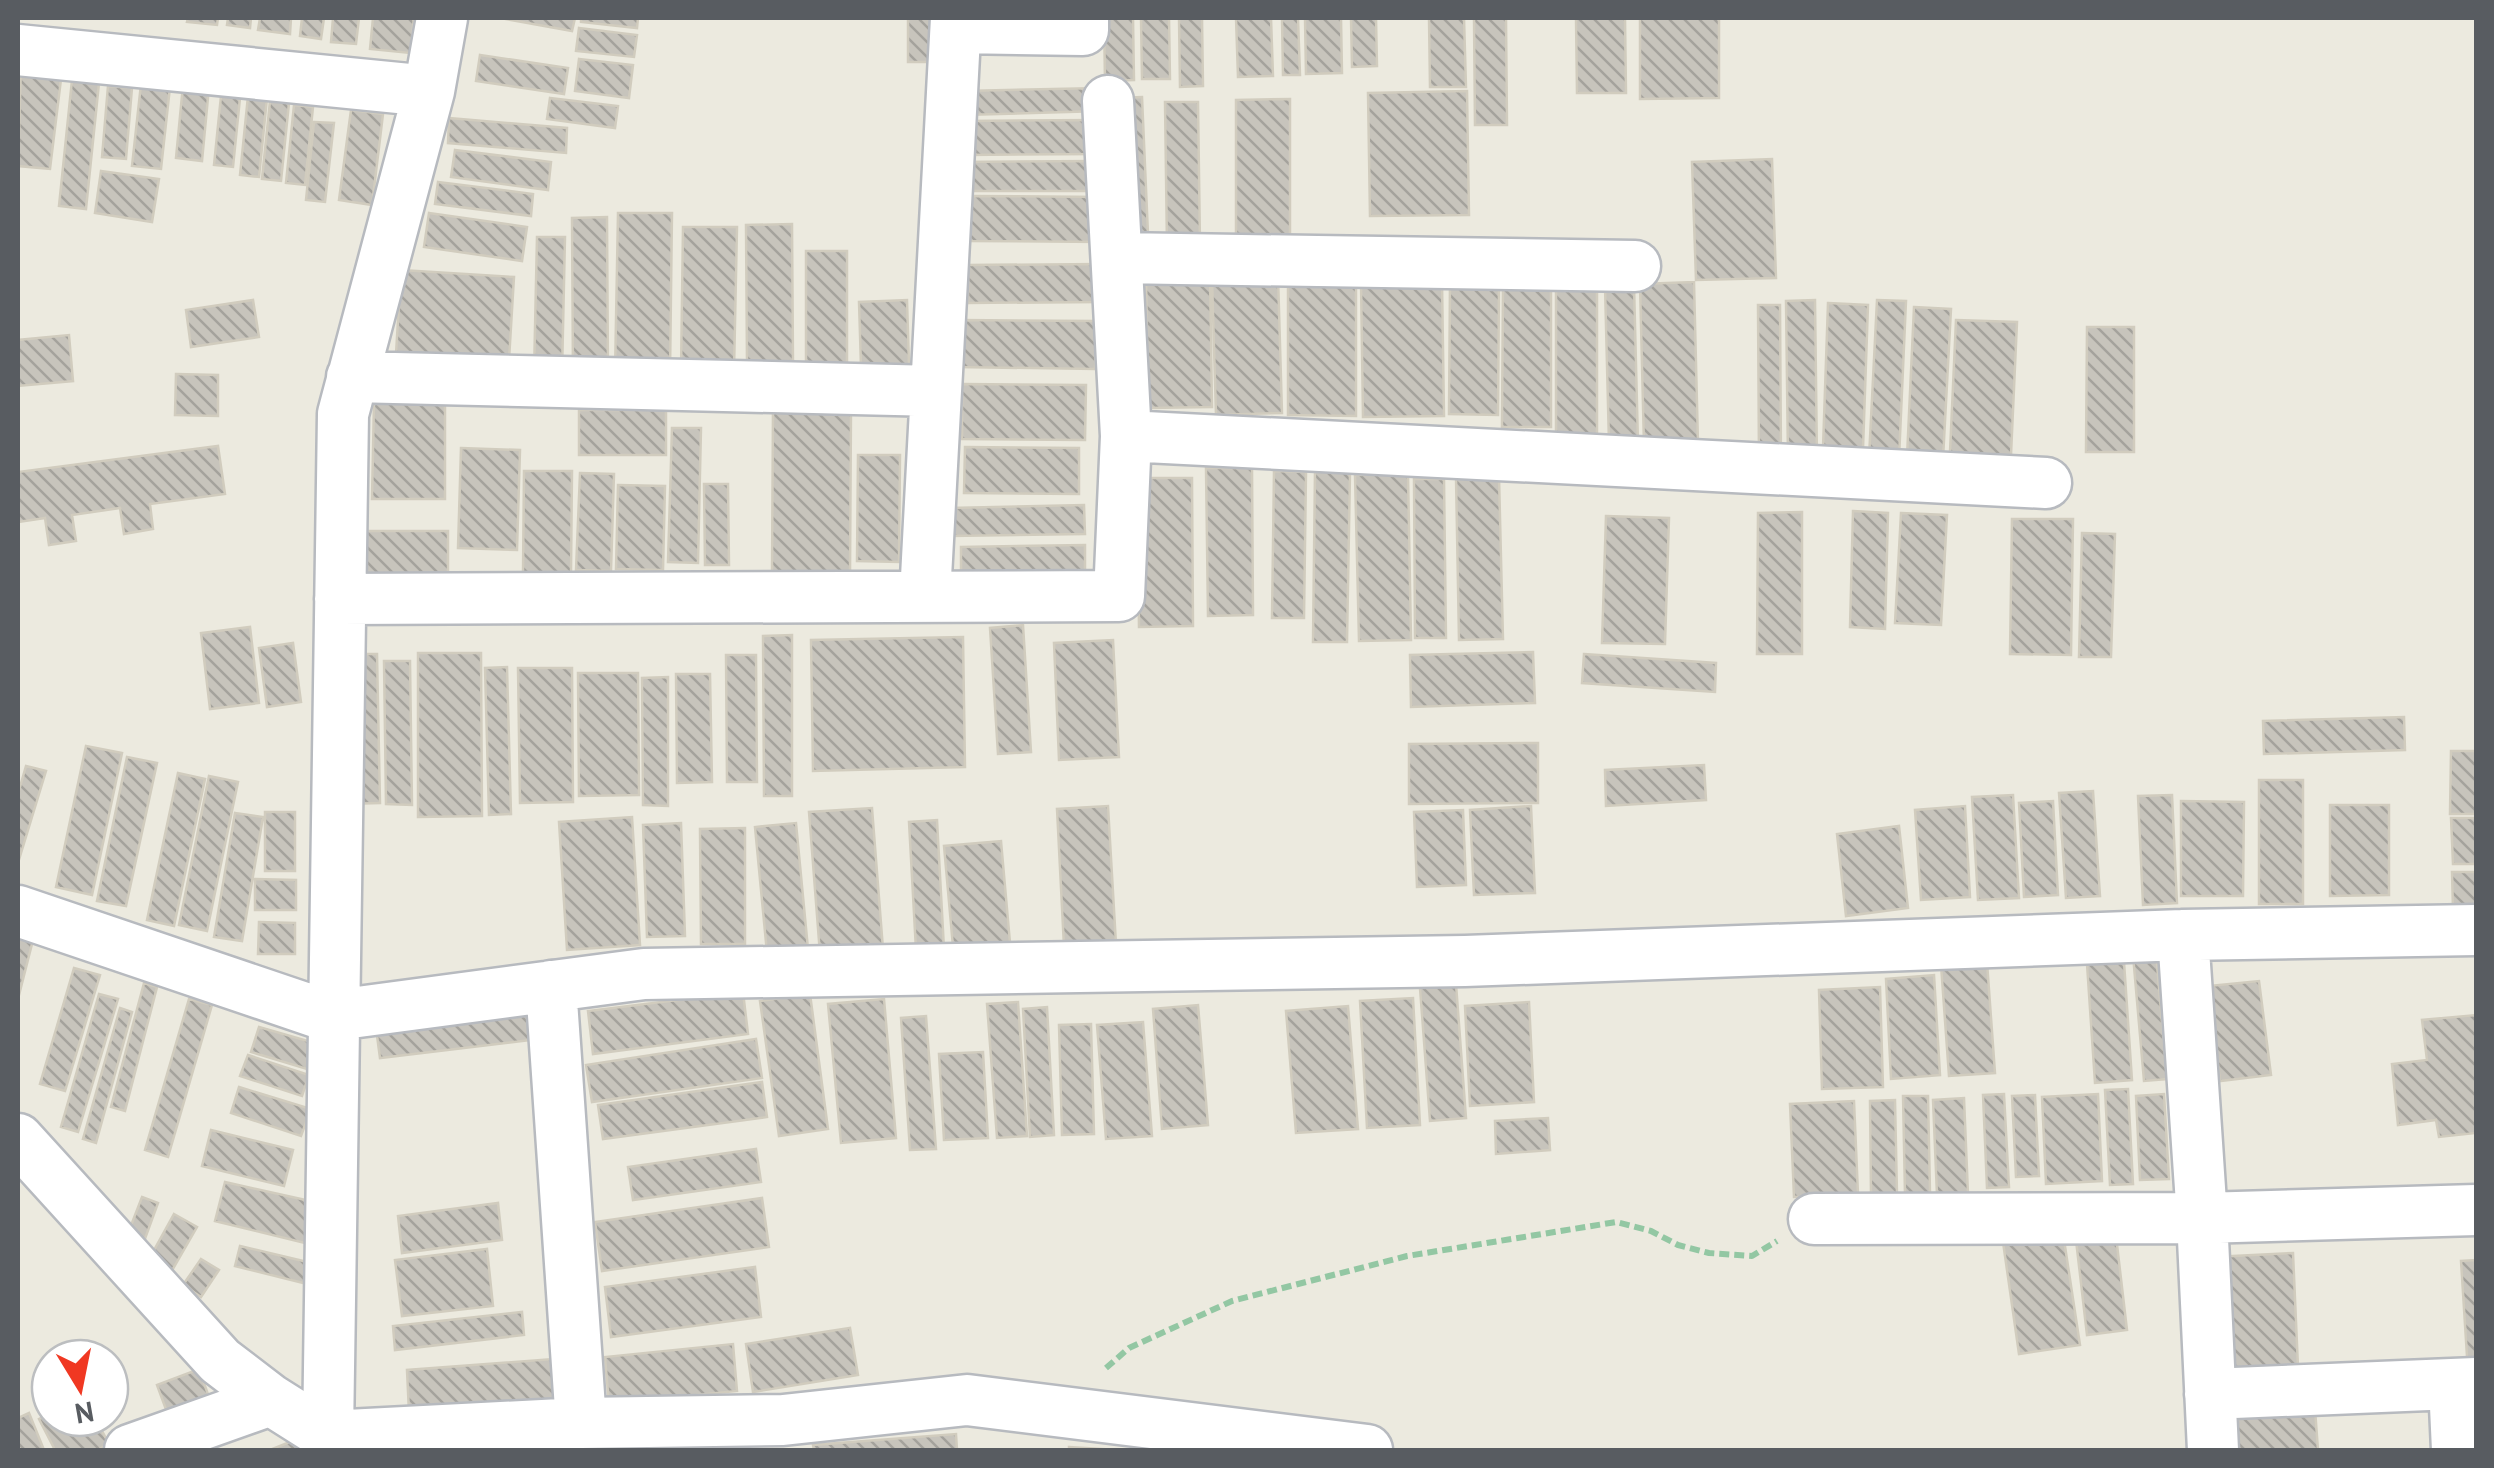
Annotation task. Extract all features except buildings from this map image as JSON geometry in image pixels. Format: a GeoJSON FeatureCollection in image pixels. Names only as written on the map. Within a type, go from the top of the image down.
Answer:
{"type":"FeatureCollection","features":[{"type":"Feature","properties":{"kind":"street"},"geometry":{"type":"LineString","coordinates":[[333,1443],[343,414],[429,90],[442,18]]}},
{"type":"Feature","properties":{"kind":"street"},"geometry":{"type":"LineString","coordinates":[[925,596],[956,23],[1083,30],[1083,18]]}},
{"type":"Feature","properties":{"kind":"street"},"geometry":{"type":"LineString","coordinates":[[18,50],[429,90]]}},
{"type":"Feature","properties":{"kind":"street"},"geometry":{"type":"LineString","coordinates":[[340,600],[1119,596],[1126,436],[1108,101]]}},
{"type":"Feature","properties":{"kind":"street"},"geometry":{"type":"LineString","coordinates":[[1118,258],[1636,266]]}},
{"type":"Feature","properties":{"kind":"street"},"geometry":{"type":"LineString","coordinates":[[352,377],[936,391]]}},
{"type":"Feature","properties":{"kind":"street"},"geometry":{"type":"LineString","coordinates":[[1126,436],[2046,483]]}},
{"type":"Feature","properties":{"kind":"street"},"geometry":{"type":"LineString","coordinates":[[18,911],[328,1016],[644,974],[1465,960],[2476,930]]}},
{"type":"Feature","properties":{"kind":"street"},"geometry":{"type":"LineString","coordinates":[[2183,936],[2213,1450]]}},
{"type":"Feature","properties":{"kind":"street"},"geometry":{"type":"LineString","coordinates":[[551,986],[581,1424]]}},
{"type":"Feature","properties":{"kind":"street"},"geometry":{"type":"LineString","coordinates":[[18,1139],[220,1361],[333,1443],[581,1424],[787,1435],[968,1400],[1367,1450]]}},
{"type":"Feature","properties":{"kind":"street"},"geometry":{"type":"LineString","coordinates":[[1814,1219],[2202,1218],[2476,1210]]}},
{"type":"Feature","properties":{"kind":"street"},"geometry":{"type":"LineString","coordinates":[[2210,1394],[2465,1383],[2458,1450]]}},
{"type":"Feature","properties":{"kind":"street"},"geometry":{"type":"LineString","coordinates":[[130,1450],[271,1400]]}},
{"type":"Feature","properties":{"kind":"path"},"geometry":{"type":"LineString","coordinates":[[1056,1412],[1128,1348],[1232,1301],[1408,1256],[1616,1222],[1651,1231],[1678,1246],[1752,1256],[1814,1219]]}}]}
